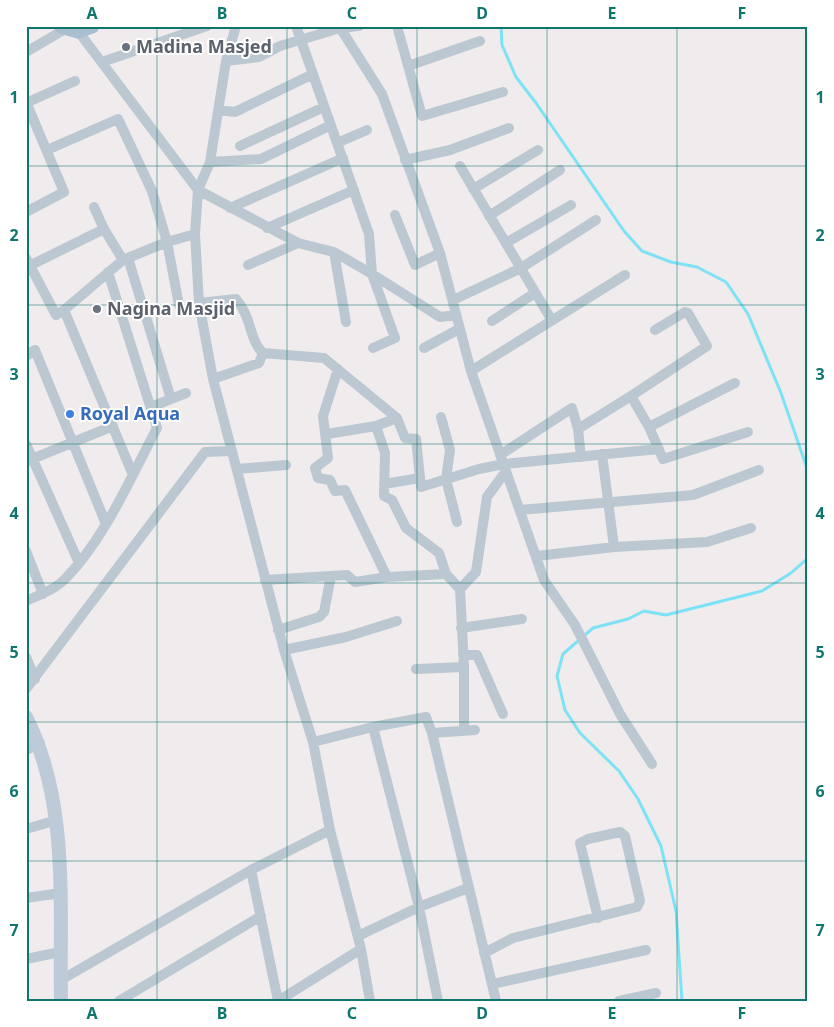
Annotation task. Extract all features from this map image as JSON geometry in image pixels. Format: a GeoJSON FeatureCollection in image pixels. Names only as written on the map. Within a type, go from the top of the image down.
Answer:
{"type":"FeatureCollection","features":[{"type":"Feature","properties":{"kind":"main road"},"geometry":{"type":"LineString","coordinates":[[26,717],[40,743],[57,820],[61,893],[61,1001]]}},
{"type":"Feature","properties":{"kind":"street"},"geometry":{"type":"LineString","coordinates":[[102,62],[207,26]]}},
{"type":"Feature","properties":{"kind":"street"},"geometry":{"type":"LineString","coordinates":[[236,26],[226,61],[210,162],[198,190],[194,234],[199,303],[213,379],[265,580],[278,630],[313,742],[330,830],[361,949],[370,1001]]}},
{"type":"Feature","properties":{"kind":"street"},"geometry":{"type":"LineString","coordinates":[[296,26],[369,234],[372,274],[395,338],[372,348]]}},
{"type":"Feature","properties":{"kind":"street"},"geometry":{"type":"LineString","coordinates":[[226,61],[259,57],[280,46],[301,41],[340,27],[359,26]]}},
{"type":"Feature","properties":{"kind":"street"},"geometry":{"type":"LineString","coordinates":[[397,26],[422,116],[503,92]]}},
{"type":"Feature","properties":{"kind":"street"},"geometry":{"type":"LineString","coordinates":[[340,27],[382,94],[440,253],[471,371],[544,580],[577,628],[620,714],[652,764]]}},
{"type":"Feature","properties":{"kind":"street"},"geometry":{"type":"LineString","coordinates":[[26,52],[75,28],[198,190],[298,243],[334,252],[440,317],[456,316]]}},
{"type":"Feature","properties":{"kind":"street"},"geometry":{"type":"LineString","coordinates":[[408,66],[480,41]]}},
{"type":"Feature","properties":{"kind":"street"},"geometry":{"type":"LineString","coordinates":[[219,110],[235,112],[313,74]]}},
{"type":"Feature","properties":{"kind":"street"},"geometry":{"type":"LineString","coordinates":[[26,212],[64,192],[27,105],[75,81]]}},
{"type":"Feature","properties":{"kind":"street"},"geometry":{"type":"LineString","coordinates":[[240,146],[324,107]]}},
{"type":"Feature","properties":{"kind":"street"},"geometry":{"type":"LineString","coordinates":[[47,150],[118,119],[152,191],[167,242],[179,305]]}},
{"type":"Feature","properties":{"kind":"street"},"geometry":{"type":"LineString","coordinates":[[210,162],[261,159],[331,124]]}},
{"type":"Feature","properties":{"kind":"street"},"geometry":{"type":"LineString","coordinates":[[405,160],[450,150],[509,128]]}},
{"type":"Feature","properties":{"kind":"street"},"geometry":{"type":"LineString","coordinates":[[337,143],[367,130]]}},
{"type":"Feature","properties":{"kind":"street"},"geometry":{"type":"LineString","coordinates":[[473,189],[538,150]]}},
{"type":"Feature","properties":{"kind":"street"},"geometry":{"type":"LineString","coordinates":[[230,208],[343,158]]}},
{"type":"Feature","properties":{"kind":"street"},"geometry":{"type":"LineString","coordinates":[[460,166],[550,319]]}},
{"type":"Feature","properties":{"kind":"street"},"geometry":{"type":"LineString","coordinates":[[489,216],[560,170]]}},
{"type":"Feature","properties":{"kind":"street"},"geometry":{"type":"LineString","coordinates":[[268,228],[354,190]]}},
{"type":"Feature","properties":{"kind":"street"},"geometry":{"type":"LineString","coordinates":[[506,243],[570,205]]}},
{"type":"Feature","properties":{"kind":"street"},"geometry":{"type":"LineString","coordinates":[[94,207],[104,229],[125,259],[171,399]]}},
{"type":"Feature","properties":{"kind":"street"},"geometry":{"type":"LineString","coordinates":[[395,215],[415,265],[440,253]]}},
{"type":"Feature","properties":{"kind":"street"},"geometry":{"type":"LineString","coordinates":[[453,300],[521,268],[596,220]]}},
{"type":"Feature","properties":{"kind":"street"},"geometry":{"type":"LineString","coordinates":[[104,229],[28,262],[56,315],[125,259],[167,242],[194,234]]}},
{"type":"Feature","properties":{"kind":"street"},"geometry":{"type":"LineString","coordinates":[[248,265],[298,243]]}},
{"type":"Feature","properties":{"kind":"street"},"geometry":{"type":"LineString","coordinates":[[334,252],[346,322]]}},
{"type":"Feature","properties":{"kind":"street"},"geometry":{"type":"LineString","coordinates":[[26,601],[43,594],[65,580],[78,563],[106,524],[158,428],[108,272]]}},
{"type":"Feature","properties":{"kind":"street"},"geometry":{"type":"LineString","coordinates":[[471,371],[550,319],[625,275]]}},
{"type":"Feature","properties":{"kind":"street"},"geometry":{"type":"LineString","coordinates":[[492,320],[535,293]]}},
{"type":"Feature","properties":{"kind":"street"},"geometry":{"type":"LineString","coordinates":[[199,303],[236,300],[246,310],[258,348],[263,353],[324,358],[338,369],[397,418],[405,438],[416,439],[421,487],[503,463],[658,449]]}},
{"type":"Feature","properties":{"kind":"street"},"geometry":{"type":"LineString","coordinates":[[64,310],[133,475]]}},
{"type":"Feature","properties":{"kind":"street"},"geometry":{"type":"LineString","coordinates":[[578,429],[707,346],[688,313],[685,312],[655,330]]}},
{"type":"Feature","properties":{"kind":"street"},"geometry":{"type":"LineString","coordinates":[[424,348],[459,328]]}},
{"type":"Feature","properties":{"kind":"street"},"geometry":{"type":"LineString","coordinates":[[26,356],[35,350],[106,524]]}},
{"type":"Feature","properties":{"kind":"street"},"geometry":{"type":"LineString","coordinates":[[213,379],[258,363],[263,353]]}},
{"type":"Feature","properties":{"kind":"street"},"geometry":{"type":"LineString","coordinates":[[338,369],[324,416],[328,458],[315,468],[318,478],[330,480],[335,491],[345,490],[387,577]]}},
{"type":"Feature","properties":{"kind":"street"},"geometry":{"type":"LineString","coordinates":[[649,426],[735,383]]}},
{"type":"Feature","properties":{"kind":"street"},"geometry":{"type":"LineString","coordinates":[[151,407],[186,393]]}},
{"type":"Feature","properties":{"kind":"street"},"geometry":{"type":"LineString","coordinates":[[631,396],[649,426],[663,460],[748,432]]}},
{"type":"Feature","properties":{"kind":"street"},"geometry":{"type":"LineString","coordinates":[[460,589],[476,572],[487,497],[503,463],[572,408],[578,429],[582,457]]}},
{"type":"Feature","properties":{"kind":"street"},"geometry":{"type":"LineString","coordinates":[[327,434],[376,426],[397,418]]}},
{"type":"Feature","properties":{"kind":"street"},"geometry":{"type":"LineString","coordinates":[[441,418],[450,450],[446,479],[456,522]]}},
{"type":"Feature","properties":{"kind":"street"},"geometry":{"type":"LineString","coordinates":[[29,460],[112,426]]}},
{"type":"Feature","properties":{"kind":"street"},"geometry":{"type":"LineString","coordinates":[[376,426],[385,453],[384,496],[392,500],[406,528],[439,553],[446,574],[460,589],[469,730],[432,733]]}},
{"type":"Feature","properties":{"kind":"street"},"geometry":{"type":"LineString","coordinates":[[26,444],[29,460],[78,563]]}},
{"type":"Feature","properties":{"kind":"street"},"geometry":{"type":"LineString","coordinates":[[26,689],[204,452],[232,451]]}},
{"type":"Feature","properties":{"kind":"street"},"geometry":{"type":"LineString","coordinates":[[602,454],[610,501],[614,547]]}},
{"type":"Feature","properties":{"kind":"street"},"geometry":{"type":"LineString","coordinates":[[237,469],[286,465]]}},
{"type":"Feature","properties":{"kind":"street"},"geometry":{"type":"LineString","coordinates":[[520,510],[693,495],[759,470]]}},
{"type":"Feature","properties":{"kind":"street"},"geometry":{"type":"LineString","coordinates":[[384,484],[420,478]]}},
{"type":"Feature","properties":{"kind":"street"},"geometry":{"type":"LineString","coordinates":[[536,556],[614,547],[706,542],[751,528]]}},
{"type":"Feature","properties":{"kind":"street"},"geometry":{"type":"LineString","coordinates":[[26,551],[43,594]]}},
{"type":"Feature","properties":{"kind":"street"},"geometry":{"type":"LineString","coordinates":[[265,580],[347,575],[355,582],[387,577],[446,574]]}},
{"type":"Feature","properties":{"kind":"street"},"geometry":{"type":"LineString","coordinates":[[278,630],[318,617],[324,612],[331,576]]}},
{"type":"Feature","properties":{"kind":"street"},"geometry":{"type":"LineString","coordinates":[[461,628],[522,619]]}},
{"type":"Feature","properties":{"kind":"street"},"geometry":{"type":"LineString","coordinates":[[284,650],[346,637],[397,621]]}},
{"type":"Feature","properties":{"kind":"street"},"geometry":{"type":"LineString","coordinates":[[463,655],[477,655],[503,714]]}},
{"type":"Feature","properties":{"kind":"street"},"geometry":{"type":"LineString","coordinates":[[26,657],[35,679]]}},
{"type":"Feature","properties":{"kind":"street"},"geometry":{"type":"LineString","coordinates":[[416,669],[464,667]]}},
{"type":"Feature","properties":{"kind":"street"},"geometry":{"type":"LineString","coordinates":[[313,742],[373,727],[426,717],[432,733],[496,1001]]}},
{"type":"Feature","properties":{"kind":"street"},"geometry":{"type":"LineString","coordinates":[[373,727],[419,907],[438,1001]]}},
{"type":"Feature","properties":{"kind":"street"},"geometry":{"type":"LineString","coordinates":[[26,750],[40,743]]}},
{"type":"Feature","properties":{"kind":"street"},"geometry":{"type":"LineString","coordinates":[[26,828],[57,820]]}},
{"type":"Feature","properties":{"kind":"street"},"geometry":{"type":"LineString","coordinates":[[60,980],[251,870],[330,830]]}},
{"type":"Feature","properties":{"kind":"street"},"geometry":{"type":"LineString","coordinates":[[484,953],[513,938],[598,918],[635,909],[640,904],[625,836],[620,832],[588,839],[580,843],[598,918]]}},
{"type":"Feature","properties":{"kind":"street"},"geometry":{"type":"LineString","coordinates":[[251,870],[278,1001],[361,949]]}},
{"type":"Feature","properties":{"kind":"street"},"geometry":{"type":"LineString","coordinates":[[358,936],[419,907],[468,888]]}},
{"type":"Feature","properties":{"kind":"street"},"geometry":{"type":"LineString","coordinates":[[26,898],[61,893]]}},
{"type":"Feature","properties":{"kind":"street"},"geometry":{"type":"LineString","coordinates":[[119,1001],[261,916]]}},
{"type":"Feature","properties":{"kind":"street"},"geometry":{"type":"LineString","coordinates":[[492,984],[646,950]]}},
{"type":"Feature","properties":{"kind":"street"},"geometry":{"type":"LineString","coordinates":[[26,959],[60,952]]}},
{"type":"Feature","properties":{"kind":"street"},"geometry":{"type":"LineString","coordinates":[[619,1001],[656,993]]}},
{"type":"Feature","properties":{"kind":"waterway"},"geometry":{"type":"LineString","coordinates":[[501,26],[502,45],[516,77],[624,231],[642,251],[671,262],[697,267],[726,282],[748,314],[781,393],[808,471]]}},
{"type":"Feature","properties":{"kind":"waterway"},"geometry":{"type":"LineString","coordinates":[[682,1001],[676,911],[661,846],[638,799],[619,771],[580,733],[565,710],[557,676],[563,654],[593,628],[628,619],[644,611],[666,615],[762,591],[791,573],[808,558]]}},
{"type":"Feature","properties":{"kind":"place","name":"Madina Masjed"},"geometry":{"type":"Point","coordinates":[126,47]}},
{"type":"Feature","properties":{"kind":"place","name":"Nagina Masjid"},"geometry":{"type":"Point","coordinates":[97,309]}},
{"type":"Feature","properties":{"kind":"place","name":"Royal Aqua"},"geometry":{"type":"Point","coordinates":[70,414]}}]}
